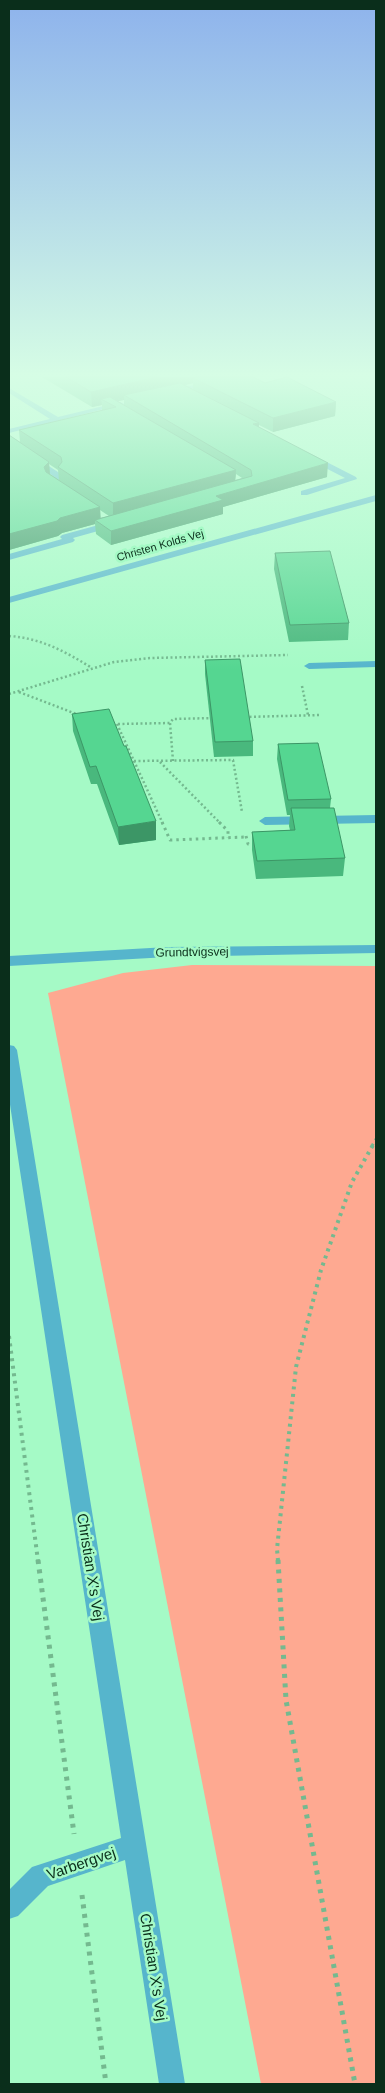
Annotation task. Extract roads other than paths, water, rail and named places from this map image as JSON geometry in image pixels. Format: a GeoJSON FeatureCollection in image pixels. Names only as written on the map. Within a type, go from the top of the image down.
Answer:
{"type":"FeatureCollection","features":[{"type":"Feature","properties":{"kind":"street"},"geometry":{"type":"LineString","coordinates":[[56,475],[58,476],[51,483],[74,498]]}},
{"type":"Feature","properties":{"kind":"street"},"geometry":{"type":"LineString","coordinates":[[304,493],[353,479],[345,475]]}},
{"type":"Feature","properties":{"kind":"street","name":"Christen Kolds Vej"},"geometry":{"type":"LineString","coordinates":[[9,600],[376,498]]}},
{"type":"Feature","properties":{"kind":"street"},"geometry":{"type":"LineString","coordinates":[[9,557],[70,540],[65,537],[112,522]]}},
{"type":"Feature","properties":{"kind":"street"},"geometry":{"type":"LineString","coordinates":[[309,666],[376,664]]}},
{"type":"Feature","properties":{"kind":"street"},"geometry":{"type":"LineString","coordinates":[[265,821],[376,819]]}},
{"type":"Feature","properties":{"kind":"street","name":"Grundtvigsvej"},"geometry":{"type":"LineString","coordinates":[[9,961],[168,952],[376,949]]}},
{"type":"Feature","properties":{"kind":"street","name":"Christian X's Vej"},"geometry":{"type":"LineString","coordinates":[[9,1050],[172,2084]]}},
{"type":"Feature","properties":{"kind":"street","name":"Varbergvej"},"geometry":{"type":"LineString","coordinates":[[9,1907],[42,1876],[135,1845]]}}]}
